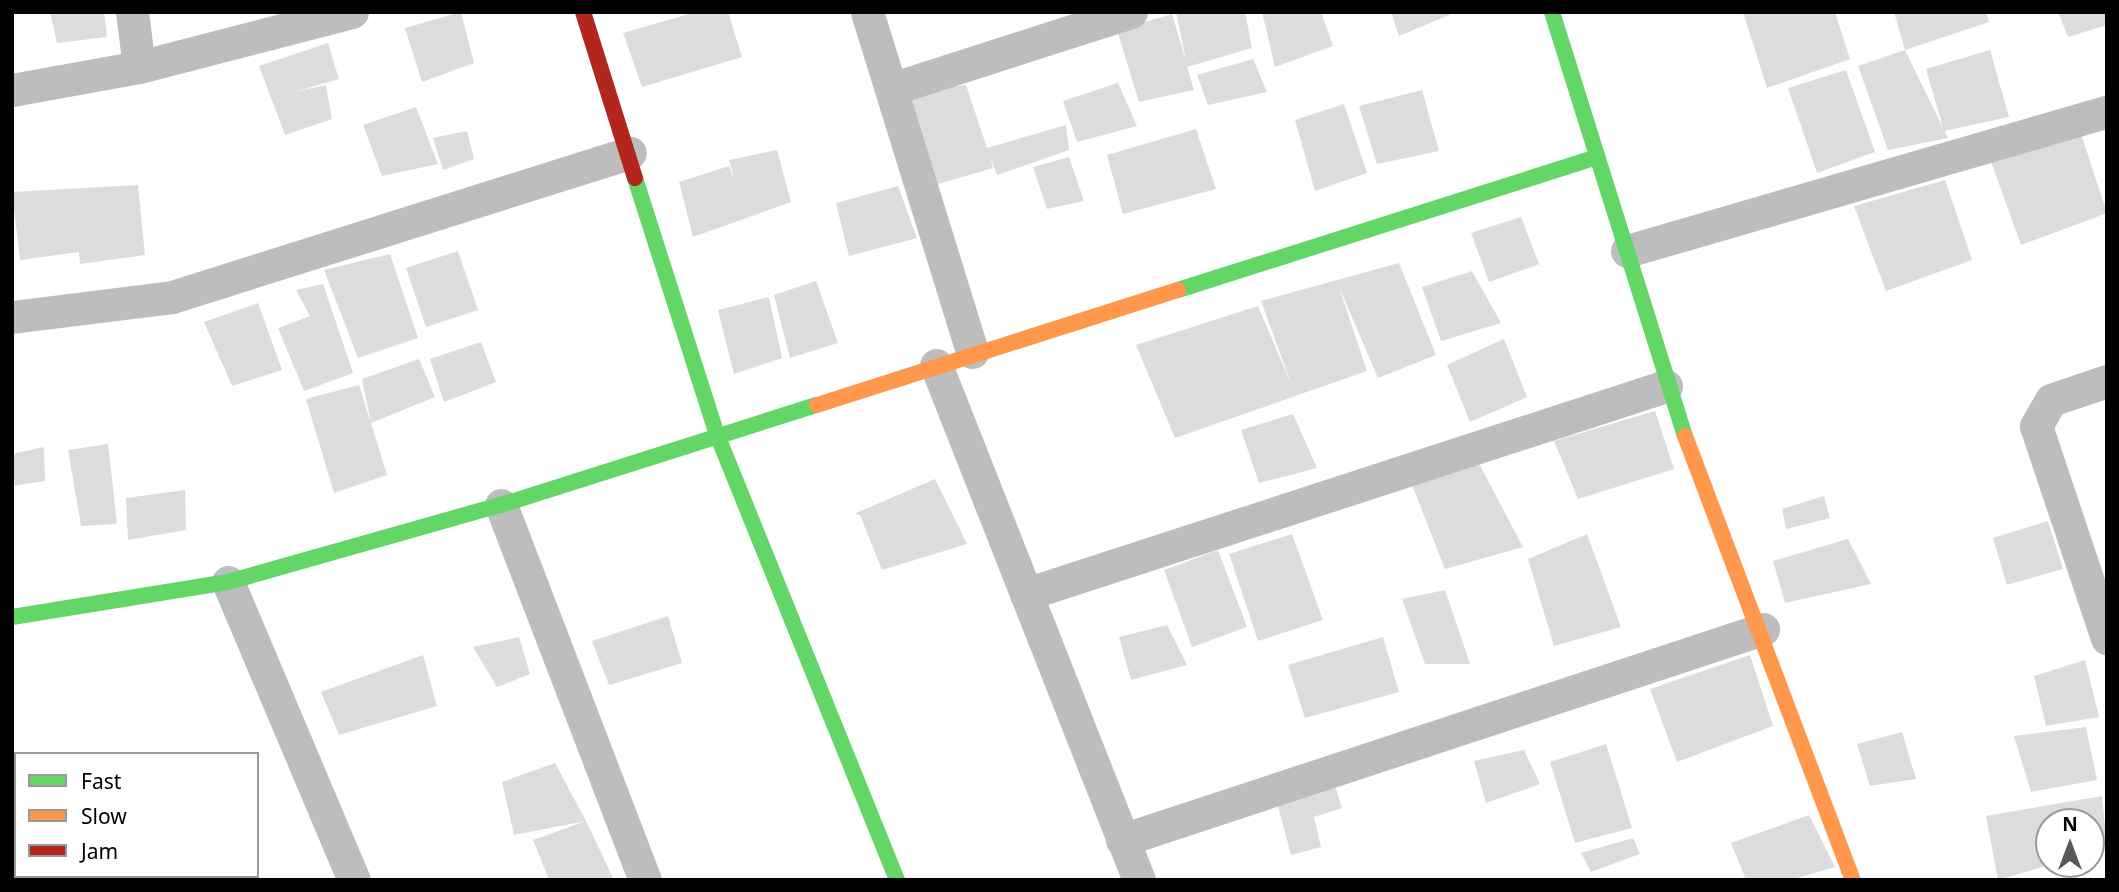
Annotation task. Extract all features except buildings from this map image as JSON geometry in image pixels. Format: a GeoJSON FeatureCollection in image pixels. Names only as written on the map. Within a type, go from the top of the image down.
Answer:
{"type":"FeatureCollection","features":[{"type":"Feature","properties":{"kind":"street"},"geometry":{"type":"LineString","coordinates":[[132,12],[139,67]]}},
{"type":"Feature","properties":{"kind":"street"},"geometry":{"type":"LineString","coordinates":[[12,90],[139,67],[352,12]]}},
{"type":"Feature","properties":{"kind":"street"},"geometry":{"type":"LineString","coordinates":[[583,12],[630,153],[716,432],[897,880]]}},
{"type":"Feature","properties":{"kind":"street"},"geometry":{"type":"LineString","coordinates":[[867,12],[972,352]]}},
{"type":"Feature","properties":{"kind":"street"},"geometry":{"type":"LineString","coordinates":[[891,89],[1131,12]]}},
{"type":"Feature","properties":{"kind":"street"},"geometry":{"type":"LineString","coordinates":[[1552,12],[1628,251],[1666,386],[1763,629],[1853,880]]}},
{"type":"Feature","properties":{"kind":"street"},"geometry":{"type":"LineString","coordinates":[[1628,251],[2107,112]]}},
{"type":"Feature","properties":{"kind":"street"},"geometry":{"type":"LineString","coordinates":[[12,317],[172,297],[630,153]]}},
{"type":"Feature","properties":{"kind":"street"},"geometry":{"type":"LineString","coordinates":[[12,617],[228,582],[501,505],[716,432],[1597,157]]}},
{"type":"Feature","properties":{"kind":"street"},"geometry":{"type":"LineString","coordinates":[[936,365],[1139,880]]}},
{"type":"Feature","properties":{"kind":"street"},"geometry":{"type":"LineString","coordinates":[[2107,380],[2051,400],[2036,426],[2107,638]]}},
{"type":"Feature","properties":{"kind":"street"},"geometry":{"type":"LineString","coordinates":[[1026,594],[1666,386]]}},
{"type":"Feature","properties":{"kind":"street"},"geometry":{"type":"LineString","coordinates":[[501,505],[645,880]]}},
{"type":"Feature","properties":{"kind":"street"},"geometry":{"type":"LineString","coordinates":[[228,582],[354,880]]}},
{"type":"Feature","properties":{"kind":"street"},"geometry":{"type":"LineString","coordinates":[[1122,840],[1763,629]]}},
{"type":"Feature","properties":{"kind":"traffic: fast"},"geometry":{"type":"LineString","coordinates":[[1552,12],[1685,436]]}},
{"type":"Feature","properties":{"kind":"traffic: fast"},"geometry":{"type":"LineString","coordinates":[[1178,290],[1597,157]]}},
{"type":"Feature","properties":{"kind":"traffic: fast"},"geometry":{"type":"LineString","coordinates":[[635,178],[716,432],[897,880]]}},
{"type":"Feature","properties":{"kind":"traffic: fast"},"geometry":{"type":"LineString","coordinates":[[12,617],[228,582],[501,505],[817,405]]}},
{"type":"Feature","properties":{"kind":"traffic: slow"},"geometry":{"type":"LineString","coordinates":[[817,405],[1178,290]]}},
{"type":"Feature","properties":{"kind":"traffic: slow"},"geometry":{"type":"LineString","coordinates":[[1685,436],[1853,880]]}},
{"type":"Feature","properties":{"kind":"traffic: jam"},"geometry":{"type":"LineString","coordinates":[[583,12],[635,178]]}}]}
